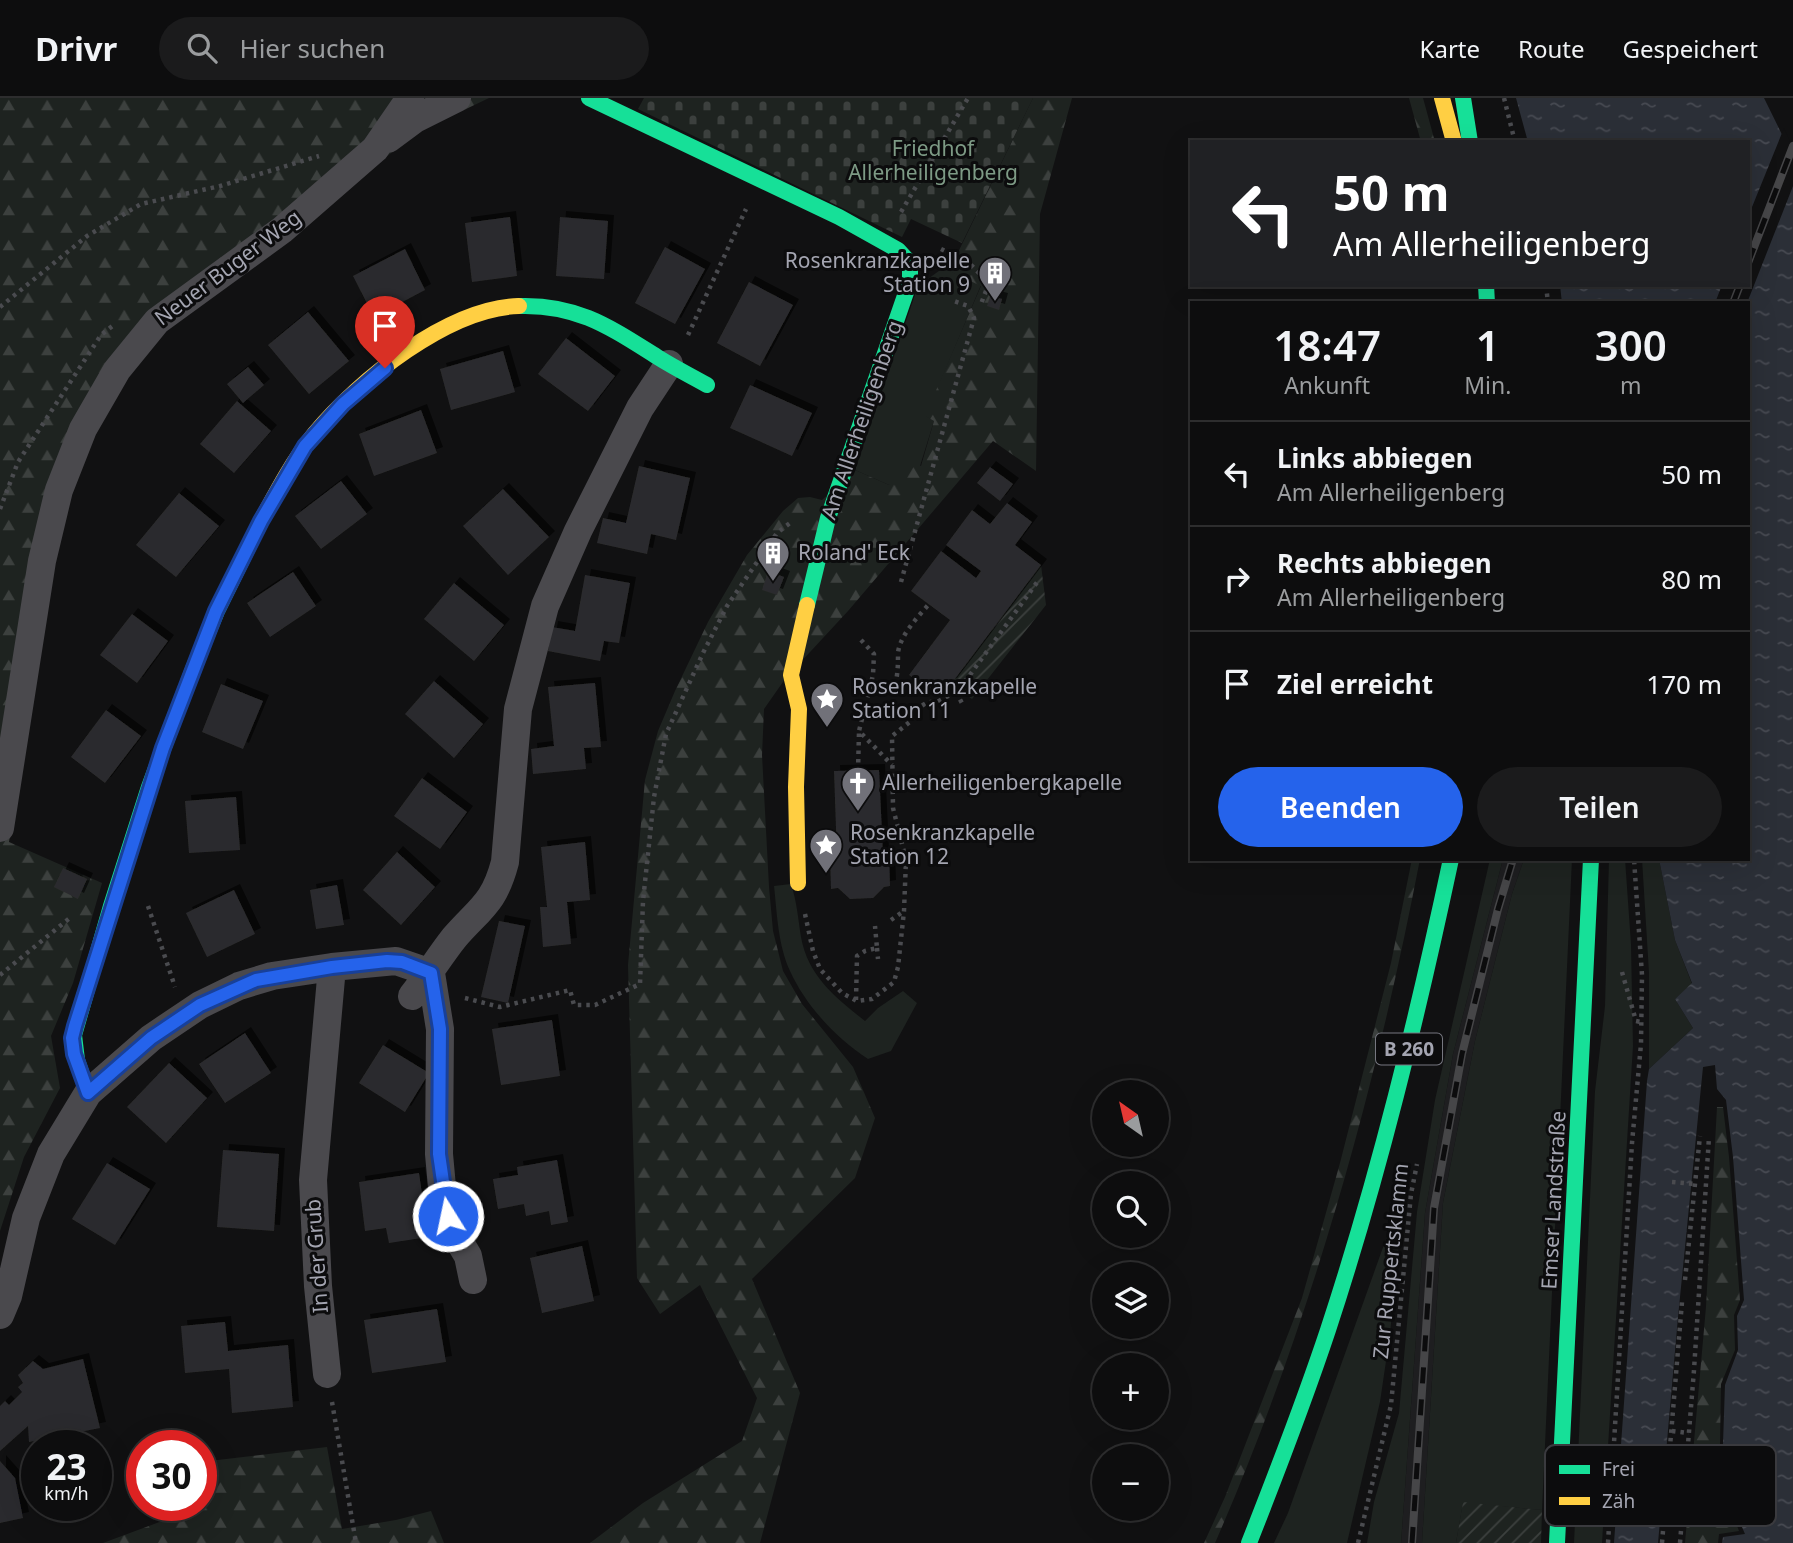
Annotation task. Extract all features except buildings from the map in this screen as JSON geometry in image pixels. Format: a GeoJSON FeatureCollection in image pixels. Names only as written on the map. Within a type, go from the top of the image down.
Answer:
{"type":"FeatureCollection","features":[{"type":"Feature","properties":{"kind":"street","name":"Neuer Buger Weg"},"geometry":{"type":"LineString","coordinates":[[0,828],[42,561],[59,490],[83,429],[117,370],[157,321],[282,230],[375,149],[410,98]]}},
{"type":"Feature","properties":{"kind":"street"},"geometry":{"type":"LineString","coordinates":[[375,149],[415,119],[457,98]]}},
{"type":"Feature","properties":{"kind":"street","name":"Am Allerheiligenberg"},"geometry":{"type":"LineString","coordinates":[[589,98],[839,217],[905,256],[910,263],[910,281],[828,518],[791,675],[799,709],[796,787],[798,883]]}},
{"type":"Feature","properties":{"kind":"street"},"geometry":{"type":"LineString","coordinates":[[1442,98],[1453,140]]}},
{"type":"Feature","properties":{"kind":"street"},"geometry":{"type":"LineString","coordinates":[[1463,98],[1470,140]]}},
{"type":"Feature","properties":{"kind":"street"},"geometry":{"type":"LineString","coordinates":[[88,1093],[74,1054],[72,1038],[172,723],[216,611],[261,521],[305,446],[343,404],[418,342],[443,326],[480,312],[513,307],[557,307],[570,310],[613,328],[707,385]]}},
{"type":"Feature","properties":{"kind":"street"},"geometry":{"type":"LineString","coordinates":[[412,996],[453,940],[484,908],[498,886],[505,862],[518,709],[545,606],[578,531],[640,408],[669,364]]}},
{"type":"Feature","properties":{"kind":"street","name":"B 260"},"geometry":{"type":"LineString","coordinates":[[1249,1543],[1306,1395],[1357,1236],[1422,997],[1451,861]]}},
{"type":"Feature","properties":{"kind":"street","name":"Emser Landstraße"},"geometry":{"type":"LineString","coordinates":[[1562,1445],[1591,861]]}},
{"type":"Feature","properties":{"kind":"street"},"geometry":{"type":"LineString","coordinates":[[0,1315],[8,1296],[26,1218],[44,1168],[88,1093],[151,1038],[200,1005],[256,980],[332,967],[396,961],[431,973]]}},
{"type":"Feature","properties":{"kind":"street","name":"In der Grub"},"geometry":{"type":"LineString","coordinates":[[327,1374],[318,1286],[313,1180],[332,967]]}},
{"type":"Feature","properties":{"kind":"street"},"geometry":{"type":"LineString","coordinates":[[431,973],[440,1029],[439,1154],[442,1187],[453,1231],[468,1256],[473,1280]]}},
{"type":"Feature","properties":{"kind":"path"},"geometry":{"type":"LineString","coordinates":[[883,242],[968,98]]}},
{"type":"Feature","properties":{"kind":"path"},"geometry":{"type":"LineString","coordinates":[[1504,98],[1514,140]]}},
{"type":"Feature","properties":{"kind":"path"},"geometry":{"type":"LineString","coordinates":[[0,307],[86,236],[141,204],[219,186],[320,156]]}},
{"type":"Feature","properties":{"kind":"path"},"geometry":{"type":"LineString","coordinates":[[669,364],[684,343],[720,270],[759,180]]}},
{"type":"Feature","properties":{"kind":"path"},"geometry":{"type":"LineString","coordinates":[[956,256],[970,263],[989,283],[981,304]]}},
{"type":"Feature","properties":{"kind":"path"},"geometry":{"type":"LineString","coordinates":[[901,582],[974,317],[968,306],[951,300]]}},
{"type":"Feature","properties":{"kind":"path"},"geometry":{"type":"LineString","coordinates":[[467,999],[500,1007],[570,989],[574,1005],[595,1005],[640,985],[643,901],[654,797],[666,734],[727,606],[777,533],[797,519],[812,515],[828,518]]}},
{"type":"Feature","properties":{"kind":"path"},"geometry":{"type":"LineString","coordinates":[[798,883],[813,951],[820,969],[842,993],[856,1001],[872,999],[894,982],[904,911],[906,860],[893,808],[892,736],[911,721],[918,708],[928,702],[937,702],[954,692],[1038,581]]}},
{"type":"Feature","properties":{"kind":"path"},"geometry":{"type":"LineString","coordinates":[[871,683],[883,690],[896,681],[898,650],[913,623],[929,604]]}},
{"type":"Feature","properties":{"kind":"path"},"geometry":{"type":"LineString","coordinates":[[858,771],[859,731],[871,683],[874,654],[862,640]]}},
{"type":"Feature","properties":{"kind":"path"},"geometry":{"type":"LineString","coordinates":[[941,683],[954,692],[962,705]]}},
{"type":"Feature","properties":{"kind":"path"},"geometry":{"type":"LineString","coordinates":[[859,731],[893,766]]}},
{"type":"Feature","properties":{"kind":"path"},"geometry":{"type":"LineString","coordinates":[[1614,1445],[1632,1143],[1641,1044],[1642,975],[1634,861]]}},
{"type":"Feature","properties":{"kind":"path"},"geometry":{"type":"LineString","coordinates":[[124,869],[136,874],[180,1003],[187,1013]]}},
{"type":"Feature","properties":{"kind":"path"},"geometry":{"type":"LineString","coordinates":[[891,920],[904,911]]}},
{"type":"Feature","properties":{"kind":"path"},"geometry":{"type":"LineString","coordinates":[[0,975],[77,912]]}},
{"type":"Feature","properties":{"kind":"path"},"geometry":{"type":"LineString","coordinates":[[875,926],[878,959]]}},
{"type":"Feature","properties":{"kind":"path"},"geometry":{"type":"LineString","coordinates":[[856,1001],[857,956],[877,948]]}},
{"type":"Feature","properties":{"kind":"path"},"geometry":{"type":"LineString","coordinates":[[1685,1280],[1700,1136]]}},
{"type":"Feature","properties":{"kind":"path"},"geometry":{"type":"LineString","coordinates":[[1688,1445],[1709,1137]]}},
{"type":"Feature","properties":{"kind":"path","name":"Zur Ruppertsklamm"},"geometry":{"type":"LineString","coordinates":[[1358,1543],[1391,1405],[1411,1194],[1419,1153]]}},
{"type":"Feature","properties":{"kind":"path"},"geometry":{"type":"LineString","coordinates":[[1672,1182],[1695,1185]]}},
{"type":"Feature","properties":{"kind":"path"},"geometry":{"type":"LineString","coordinates":[[1691,1220],[1704,1221]]}},
{"type":"Feature","properties":{"kind":"path"},"geometry":{"type":"LineString","coordinates":[[1671,1445],[1682,1302]]}},
{"type":"Feature","properties":{"kind":"path"},"geometry":{"type":"LineString","coordinates":[[327,1374],[356,1543]]}},
{"type":"Feature","properties":{"kind":"path"},"geometry":{"type":"LineString","coordinates":[[1672,1431],[1689,1433]]}},
{"type":"Feature","properties":{"kind":"shaded area"},"geometry":{"type":"Polygon","coordinates":[[[1502,861],[1523,861],[1512,894],[1475,1041],[1443,1203],[1422,1543],[1401,1543],[1425,1213],[1453,1054],[1502,861]]]}},
{"type":"Feature","properties":{"kind":"green space"},"geometry":{"type":"Polygon","coordinates":[[[0,98],[489,98],[420,131],[167,329],[122,382],[94,429],[69,495],[41,626],[9,842],[102,883],[73,983],[51,1036],[60,1088],[24,1157],[0,1231],[0,98]]]}},
{"type":"Feature","properties":{"kind":"green space","name":"Friedhof Allerheiligenberg"},"geometry":{"type":"Polygon","coordinates":[[[644,98],[1033,98],[962,243],[911,219],[902,237],[638,109],[644,98]]]}},
{"type":"Feature","properties":{"kind":"green space"},"geometry":{"type":"Polygon","coordinates":[[[1033,98],[1072,98],[1040,214],[1036,471],[993,441],[848,611],[785,679],[764,709],[762,755],[769,887],[773,931],[783,971],[802,1004],[853,1067],[875,1118],[855,1178],[752,1279],[800,1393],[760,1543],[590,1543],[643,1503],[742,1441],[757,1398],[700,1285],[660,1314],[637,1278],[628,965],[645,780],[658,731],[708,622],[747,555],[783,511],[798,498],[822,500],[855,470],[889,485],[903,458],[921,466],[934,421],[925,416],[981,286],[949,271],[1033,98]]]}},
{"type":"Feature","properties":{"kind":"green space"},"geometry":{"type":"Polygon","coordinates":[[[1409,98],[1423,98],[1434,140],[1420,140],[1409,98]]]}},
{"type":"Feature","properties":{"kind":"green space"},"geometry":{"type":"Polygon","coordinates":[[[943,268],[981,285],[926,416],[934,421],[920,466],[889,485],[855,470],[918,286],[943,268]]]}},
{"type":"Feature","properties":{"kind":"green space"},"geometry":{"type":"Polygon","coordinates":[[[1041,565],[1046,605],[972,699],[951,684],[1041,565]]]}},
{"type":"Feature","properties":{"kind":"green space"},"geometry":{"type":"Polygon","coordinates":[[[1412,861],[1420,861],[1360,1121],[1310,1292],[1281,1377],[1215,1543],[1204,1543],[1225,1497],[1302,1298],[1391,963],[1412,861]]]}},
{"type":"Feature","properties":{"kind":"green space"},"geometry":{"type":"Polygon","coordinates":[[[1490,861],[1502,861],[1453,1054],[1425,1213],[1401,1543],[1367,1543],[1374,1502],[1399,1413],[1417,1212],[1435,1100],[1490,861]]]}},
{"type":"Feature","properties":{"kind":"green space"},"geometry":{"type":"Polygon","coordinates":[[[1523,861],[1572,861],[1542,1510],[1463,1503],[1456,1543],[1422,1543],[1443,1203],[1475,1041],[1512,894],[1523,861]]]}},
{"type":"Feature","properties":{"kind":"green space"},"geometry":{"type":"Polygon","coordinates":[[[1609,861],[1625,861],[1631,944],[1633,1046],[1608,1445],[1579,1445],[1595,1091],[1605,1006],[1609,861]]]}},
{"type":"Feature","properties":{"kind":"green space"},"geometry":{"type":"Polygon","coordinates":[[[1642,861],[1659,861],[1675,940],[1692,984],[1675,999],[1693,1028],[1649,1069],[1649,973],[1642,861]]]}},
{"type":"Feature","properties":{"kind":"green space"},"geometry":{"type":"Polygon","coordinates":[[[791,884],[805,951],[816,974],[833,994],[865,1021],[878,1008],[903,991],[917,1003],[891,1051],[868,1059],[833,1031],[804,997],[783,951],[774,886],[791,884]]]}},
{"type":"Feature","properties":{"kind":"green space"},"geometry":{"type":"Polygon","coordinates":[[[1717,1107],[1723,1107],[1740,1300],[1734,1315],[1735,1350],[1721,1384],[1720,1445],[1694,1445],[1706,1307],[1717,1107]]]}},
{"type":"Feature","properties":{"kind":"green space"},"geometry":{"type":"Polygon","coordinates":[[[1396,1211],[1402,1212],[1390,1334],[1380,1402],[1347,1543],[1274,1543],[1288,1513],[1396,1211]]]}},
{"type":"Feature","properties":{"kind":"green space"},"geometry":{"type":"Polygon","coordinates":[[[327,1447],[342,1529],[431,1511],[444,1543],[103,1543],[162,1521],[217,1521],[217,1460],[327,1447]]]}},
{"type":"Feature","properties":{"kind":"green space"},"geometry":{"type":"Polygon","coordinates":[[[1463,1502],[1542,1510],[1541,1543],[1456,1543],[1463,1502]]]}},
{"type":"Feature","properties":{"kind":"green space"},"geometry":{"type":"Polygon","coordinates":[[[1575,1526],[1603,1526],[1602,1543],[1574,1543],[1575,1526]]]}},
{"type":"Feature","properties":{"kind":"green space"},"geometry":{"type":"Polygon","coordinates":[[[1687,1526],[1737,1526],[1739,1531],[1719,1534],[1718,1543],[1685,1543],[1687,1526]]]}},
{"type":"Feature","properties":{"kind":"water"},"geometry":{"type":"Polygon","coordinates":[[[1516,98],[1764,98],[1793,157],[1793,1543],[1722,1543],[1723,1537],[1745,1534],[1742,1526],[1776,1526],[1776,1445],[1723,1445],[1725,1385],[1738,1350],[1737,1316],[1744,1300],[1726,1100],[1717,1089],[1715,1065],[1703,1067],[1667,1445],[1621,1445],[1649,1069],[1693,1028],[1675,999],[1692,983],[1675,940],[1659,861],[1750,861],[1750,301],[1562,301],[1560,287],[1750,287],[1750,140],[1527,140],[1516,98]]]}},
{"type":"Feature","properties":{"kind":"water"},"geometry":{"type":"Polygon","coordinates":[[[1615,1526],[1660,1526],[1658,1543],[1614,1543],[1615,1526]]]}},
{"type":"Feature","properties":{"kind":"pier"},"geometry":{"type":"Polygon","coordinates":[[[1784,128],[1793,148],[1793,186],[1748,301],[1716,301],[1721,287],[1750,287],[1750,212],[1784,128]]]}},
{"type":"Feature","properties":{"kind":"railway"},"geometry":{"type":"LineString","coordinates":[[1750,258],[1793,146]]}},
{"type":"Feature","properties":{"kind":"railway"},"geometry":{"type":"LineString","coordinates":[[1734,301],[1739,287]]}},
{"type":"Feature","properties":{"kind":"railway"},"geometry":{"type":"LineString","coordinates":[[1412,1543],[1434,1208],[1462,1054],[1512,861]]}},
{"type":"Feature","properties":{"kind":"traffic: fast"},"geometry":{"type":"LineString","coordinates":[[589,98],[839,217],[898,250],[910,263],[910,281],[828,518],[807,605]]}},
{"type":"Feature","properties":{"kind":"traffic: fast"},"geometry":{"type":"LineString","coordinates":[[1463,98],[1470,140]]}},
{"type":"Feature","properties":{"kind":"traffic: fast"},"geometry":{"type":"LineString","coordinates":[[1486,287],[1487,301]]}},
{"type":"Feature","properties":{"kind":"traffic: fast"},"geometry":{"type":"LineString","coordinates":[[519,306],[559,309],[593,320],[707,385]]}},
{"type":"Feature","properties":{"kind":"traffic: fast"},"geometry":{"type":"LineString","coordinates":[[88,1093],[77,1060],[74,1035],[111,906],[149,787],[193,669],[217,611],[262,519]]}},
{"type":"Feature","properties":{"kind":"traffic: fast"},"geometry":{"type":"LineString","coordinates":[[1249,1543],[1319,1357],[1347,1272],[1411,1037],[1451,861]]}},
{"type":"Feature","properties":{"kind":"traffic: fast"},"geometry":{"type":"LineString","coordinates":[[1562,1445],[1591,861]]}},
{"type":"Feature","properties":{"kind":"traffic: fast"},"geometry":{"type":"LineString","coordinates":[[1557,1543],[1558,1526]]}},
{"type":"Feature","properties":{"kind":"traffic: slow"},"geometry":{"type":"LineString","coordinates":[[1442,98],[1453,140]]}},
{"type":"Feature","properties":{"kind":"traffic: slow"},"geometry":{"type":"LineString","coordinates":[[262,519],[280,485],[315,433],[333,412],[380,370],[407,350],[463,319],[492,310],[519,306]]}},
{"type":"Feature","properties":{"kind":"traffic: slow"},"geometry":{"type":"LineString","coordinates":[[798,883],[796,787],[799,709],[791,675],[807,605]]}},
{"type":"Feature","properties":{"kind":"place","name":"Rosenkranzkapelle Station 9"},"geometry":{"type":"Point","coordinates":[995,303]}},
{"type":"Feature","properties":{"kind":"place","name":"Roland' Eck"},"geometry":{"type":"Point","coordinates":[773,583]}},
{"type":"Feature","properties":{"kind":"place","name":"Rosenkranzkapelle Station 11"},"geometry":{"type":"Point","coordinates":[827,729]}},
{"type":"Feature","properties":{"kind":"place","name":"Allerheiligenbergkapelle"},"geometry":{"type":"Point","coordinates":[858,813]}},
{"type":"Feature","properties":{"kind":"place","name":"Rosenkranzkapelle Station 12"},"geometry":{"type":"Point","coordinates":[826,875]}},
{"type":"Feature","properties":{"kind":"route"},"geometry":{"type":"LineString","coordinates":[[385,368],[343,404],[305,446],[261,521],[216,611],[172,723],[146,799],[72,1038],[74,1054],[88,1093],[151,1038],[200,1005],[256,980],[387,961],[402,962],[431,973],[440,1029],[439,1154],[448,1216]]}}]}
